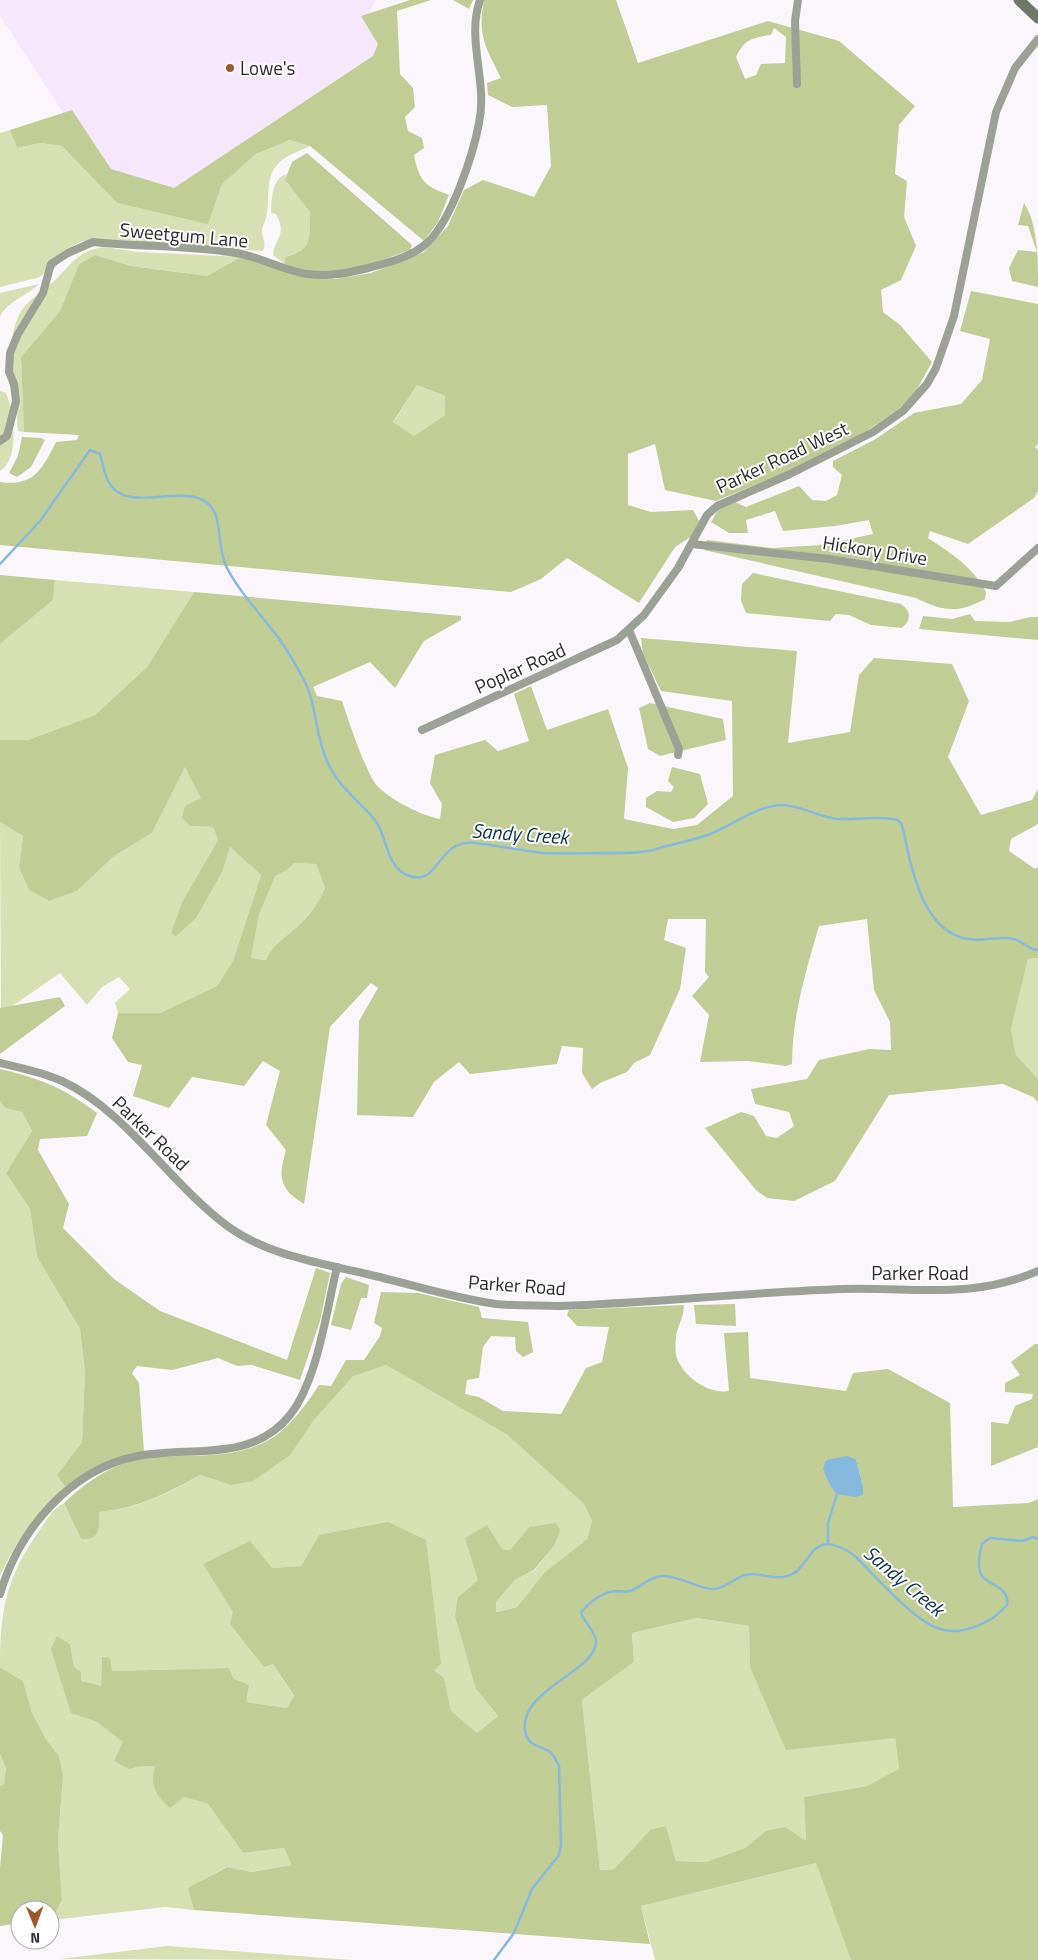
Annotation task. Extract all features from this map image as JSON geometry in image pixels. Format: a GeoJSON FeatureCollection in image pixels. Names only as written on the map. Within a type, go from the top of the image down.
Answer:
{"type":"FeatureCollection","features":[{"type":"Feature","properties":{"kind":"main road"},"geometry":{"type":"LineString","coordinates":[[1019,0],[1038,18]]}},
{"type":"Feature","properties":{"kind":"street","name":"Sweetgum Lane"},"geometry":{"type":"LineString","coordinates":[[0,440],[7,436],[16,401],[8,365],[13,343],[43,293],[51,264],[85,244],[236,253],[300,273],[323,276],[381,265],[410,254],[426,244],[441,225],[455,198],[480,122],[482,92],[475,21],[480,0]]}},
{"type":"Feature","properties":{"kind":"street"},"geometry":{"type":"LineString","coordinates":[[797,84],[795,21],[798,0]]}},
{"type":"Feature","properties":{"kind":"street","name":"Parker Road West"},"geometry":{"type":"LineString","coordinates":[[629,630],[644,615],[678,568],[708,515],[720,503],[790,474],[873,432],[903,411],[916,398],[936,368],[954,316],[996,112],[1015,68],[1038,38]]}},
{"type":"Feature","properties":{"kind":"street","name":"Hickory Drive"},"geometry":{"type":"LineString","coordinates":[[692,544],[829,559],[996,586],[1038,548]]}},
{"type":"Feature","properties":{"kind":"street"},"geometry":{"type":"LineString","coordinates":[[629,630],[651,688],[679,749],[678,755]]}},
{"type":"Feature","properties":{"kind":"street","name":"Poplar Road"},"geometry":{"type":"LineString","coordinates":[[422,730],[589,654],[617,640],[629,630]]}},
{"type":"Feature","properties":{"kind":"street","name":"Parker Road"},"geometry":{"type":"LineString","coordinates":[[0,1063],[31,1070],[62,1082],[93,1101],[147,1149],[213,1215],[240,1235],[281,1252],[478,1301],[515,1305],[560,1306],[844,1289],[972,1290],[1008,1282],[1038,1271]]}},
{"type":"Feature","properties":{"kind":"street"},"geometry":{"type":"LineString","coordinates":[[0,1594],[8,1569],[29,1533],[60,1497],[86,1476],[104,1466],[138,1456],[223,1450],[250,1444],[261,1440],[289,1416],[300,1401],[310,1376],[337,1267]]}},
{"type":"Feature","properties":{"kind":"shaded area"},"geometry":{"type":"Polygon","coordinates":[[[0,0],[376,0],[368,16],[389,54],[172,198],[108,182],[0,16],[0,0]]]}},
{"type":"Feature","properties":{"kind":"green space"},"geometry":{"type":"Polygon","coordinates":[[[410,0],[431,0],[397,11],[400,74],[413,88],[415,107],[405,117],[408,131],[422,138],[424,148],[414,155],[421,177],[434,189],[449,195],[438,222],[424,241],[310,146],[290,140],[256,154],[222,184],[208,224],[117,203],[62,146],[40,143],[17,148],[10,130],[72,110],[111,169],[174,188],[373,56],[378,44],[361,16],[410,0]]]}},
{"type":"Feature","properties":{"kind":"green space"},"geometry":{"type":"Polygon","coordinates":[[[453,0],[473,0],[469,9],[453,0]]]}},
{"type":"Feature","properties":{"kind":"green space"},"geometry":{"type":"Polygon","coordinates":[[[484,0],[616,0],[638,63],[768,21],[839,41],[915,106],[899,125],[895,174],[907,181],[904,217],[916,246],[901,280],[881,290],[883,312],[900,325],[932,362],[915,393],[898,410],[865,432],[782,474],[716,501],[665,490],[655,444],[628,454],[628,505],[651,512],[693,510],[699,521],[692,536],[675,547],[639,603],[567,558],[541,579],[511,592],[0,545],[0,482],[12,483],[29,479],[41,468],[56,442],[77,440],[79,435],[24,432],[21,357],[60,311],[79,264],[95,255],[131,266],[207,276],[241,257],[304,276],[335,279],[371,273],[424,252],[448,226],[464,190],[483,180],[534,197],[551,166],[547,105],[512,107],[488,95],[487,83],[501,78],[484,41],[482,12],[484,0]],[[774,28],[771,35],[749,40],[739,51],[736,57],[745,79],[756,75],[761,64],[785,63],[786,37],[774,28]],[[417,385],[393,422],[414,436],[445,415],[445,396],[417,385]]]}},
{"type":"Feature","properties":{"kind":"green space"},"geometry":{"type":"Polygon","coordinates":[[[10,130],[17,148],[40,143],[62,146],[117,203],[208,223],[222,184],[256,154],[290,140],[310,146],[282,160],[272,173],[266,218],[262,229],[263,251],[82,241],[69,248],[55,268],[37,278],[0,287],[0,133],[10,130]]]}},
{"type":"Feature","properties":{"kind":"green space"},"geometry":{"type":"Polygon","coordinates":[[[307,153],[412,245],[410,250],[363,266],[333,271],[301,269],[285,264],[285,257],[301,250],[308,242],[310,212],[285,180],[292,162],[307,153]]]}},
{"type":"Feature","properties":{"kind":"green space"},"geometry":{"type":"Polygon","coordinates":[[[287,174],[285,180],[310,212],[310,236],[306,246],[295,254],[285,257],[285,264],[273,255],[281,227],[276,214],[271,213],[275,185],[282,176],[287,174]]]}},
{"type":"Feature","properties":{"kind":"green space"},"geometry":{"type":"Polygon","coordinates":[[[1024,203],[1029,211],[1035,231],[1037,251],[1028,226],[1018,225],[1024,203]]]}},
{"type":"Feature","properties":{"kind":"green space"},"geometry":{"type":"Polygon","coordinates":[[[104,247],[138,252],[241,257],[207,276],[131,266],[95,255],[79,264],[60,311],[21,357],[24,432],[18,431],[15,401],[7,375],[11,344],[19,315],[30,300],[81,255],[87,251],[104,247]]]}},
{"type":"Feature","properties":{"kind":"green space"},"geometry":{"type":"Polygon","coordinates":[[[1018,250],[1037,252],[1038,287],[1012,281],[1009,268],[1018,250]]]}},
{"type":"Feature","properties":{"kind":"green space"},"geometry":{"type":"Polygon","coordinates":[[[39,284],[7,307],[0,317],[0,293],[39,284]]]}},
{"type":"Feature","properties":{"kind":"green space"},"geometry":{"type":"Polygon","coordinates":[[[971,291],[1038,304],[1038,444],[1035,447],[1038,450],[1038,491],[1034,498],[968,544],[930,531],[928,538],[968,568],[986,592],[985,599],[958,609],[942,608],[916,598],[704,550],[707,540],[772,548],[822,545],[873,534],[869,520],[835,526],[783,531],[775,511],[746,520],[748,533],[729,533],[711,522],[719,508],[735,502],[746,507],[799,486],[812,500],[826,501],[837,495],[842,475],[833,467],[833,461],[874,440],[914,413],[961,404],[982,380],[990,339],[960,331],[971,291]]]}},
{"type":"Feature","properties":{"kind":"green space"},"geometry":{"type":"Polygon","coordinates":[[[417,385],[445,396],[445,415],[414,436],[393,423],[417,385]]]}},
{"type":"Feature","properties":{"kind":"green space"},"geometry":{"type":"Polygon","coordinates":[[[0,391],[6,393],[9,401],[13,423],[13,446],[6,465],[0,471],[0,391]]]}},
{"type":"Feature","properties":{"kind":"green space"},"geometry":{"type":"Polygon","coordinates":[[[22,437],[45,440],[31,467],[17,477],[9,473],[18,456],[22,437]]]}},
{"type":"Feature","properties":{"kind":"green space"},"geometry":{"type":"Polygon","coordinates":[[[753,573],[901,604],[907,609],[909,618],[902,628],[871,625],[849,615],[836,614],[830,621],[746,613],[741,601],[742,584],[753,573]]]}},
{"type":"Feature","properties":{"kind":"green space"},"geometry":{"type":"Polygon","coordinates":[[[0,575],[55,580],[53,600],[0,644],[0,575]]]}},
{"type":"Feature","properties":{"kind":"green space"},"geometry":{"type":"Polygon","coordinates":[[[55,580],[194,592],[147,667],[95,715],[28,740],[0,740],[0,644],[53,600],[55,580]]]}},
{"type":"Feature","properties":{"kind":"green space"},"geometry":{"type":"Polygon","coordinates":[[[194,592],[461,616],[461,620],[424,641],[395,688],[370,662],[313,687],[317,696],[342,701],[368,771],[378,787],[407,807],[440,819],[442,804],[430,783],[435,755],[485,740],[498,751],[529,741],[514,694],[531,686],[547,730],[608,709],[628,768],[624,819],[673,829],[697,825],[733,796],[732,701],[661,691],[643,654],[641,638],[797,651],[788,743],[850,732],[859,675],[874,658],[952,664],[969,701],[948,757],[981,815],[1032,800],[1038,789],[1038,824],[1011,839],[1009,851],[1035,869],[1038,867],[1038,958],[1028,959],[1011,1029],[1016,1055],[1038,1079],[1038,1102],[1033,1097],[1003,1084],[889,1095],[835,1181],[794,1201],[767,1198],[756,1190],[705,1128],[741,1112],[754,1116],[766,1136],[777,1138],[794,1126],[789,1112],[755,1104],[751,1089],[807,1079],[819,1060],[869,1049],[891,1050],[890,1022],[874,990],[867,919],[819,926],[797,1011],[792,1064],[786,1066],[748,1061],[700,1062],[709,1015],[692,996],[709,977],[705,972],[706,919],[668,919],[664,940],[686,948],[680,989],[650,1055],[634,1063],[627,1072],[600,1083],[592,1089],[582,1073],[583,1048],[562,1046],[557,1064],[470,1074],[459,1062],[434,1082],[413,1117],[357,1115],[359,1021],[378,988],[371,983],[330,1027],[304,1204],[285,1187],[282,1168],[286,1150],[266,1125],[280,1071],[263,1061],[244,1086],[192,1077],[169,1108],[133,1096],[142,1065],[128,1062],[112,1038],[118,1013],[160,1013],[217,986],[233,961],[261,875],[230,847],[223,870],[196,918],[175,937],[171,933],[182,902],[218,840],[213,827],[190,826],[182,818],[185,806],[201,798],[185,767],[152,833],[114,856],[77,891],[49,901],[29,890],[19,868],[23,836],[0,822],[0,740],[28,740],[95,715],[147,667],[194,592]],[[295,863],[287,870],[275,876],[259,915],[251,958],[266,960],[276,945],[303,922],[314,909],[325,888],[316,864],[295,863]]]}},
{"type":"Feature","properties":{"kind":"green space"},"geometry":{"type":"Polygon","coordinates":[[[970,614],[975,621],[1010,622],[1038,617],[1038,640],[919,629],[923,616],[952,619],[970,614]]]}},
{"type":"Feature","properties":{"kind":"green space"},"geometry":{"type":"Polygon","coordinates":[[[650,703],[723,719],[726,740],[660,756],[648,749],[639,708],[650,703]]]}},
{"type":"Feature","properties":{"kind":"green space"},"geometry":{"type":"Polygon","coordinates":[[[185,766],[202,798],[185,806],[190,826],[213,827],[218,840],[182,902],[171,933],[175,937],[223,870],[230,847],[261,875],[233,961],[217,986],[160,1013],[118,1013],[115,1003],[130,989],[119,977],[102,987],[87,1005],[60,973],[11,1007],[1,1009],[0,822],[23,836],[19,868],[29,890],[49,901],[77,891],[114,856],[152,833],[185,766]]]}},
{"type":"Feature","properties":{"kind":"green space"},"geometry":{"type":"Polygon","coordinates":[[[672,767],[700,774],[708,804],[694,818],[673,822],[646,807],[646,798],[657,791],[671,792],[674,787],[668,781],[672,767]]]}},
{"type":"Feature","properties":{"kind":"green space"},"geometry":{"type":"Polygon","coordinates":[[[295,863],[316,864],[325,888],[317,904],[303,922],[276,945],[267,960],[251,958],[259,915],[275,875],[287,870],[295,863]]]}},
{"type":"Feature","properties":{"kind":"green space"},"geometry":{"type":"Polygon","coordinates":[[[1038,958],[1038,1079],[1016,1055],[1011,1029],[1028,959],[1038,958]]]}},
{"type":"Feature","properties":{"kind":"green space"},"geometry":{"type":"Polygon","coordinates":[[[60,997],[65,1006],[0,1054],[0,1008],[60,997]]]}},
{"type":"Feature","properties":{"kind":"green space"},"geometry":{"type":"Polygon","coordinates":[[[0,1069],[28,1076],[51,1085],[97,1113],[87,1136],[40,1139],[38,1150],[69,1204],[63,1228],[114,1279],[160,1311],[287,1360],[316,1268],[330,1273],[320,1321],[300,1380],[252,1365],[237,1366],[218,1358],[172,1370],[137,1366],[132,1373],[139,1383],[144,1452],[121,1457],[102,1464],[65,1487],[57,1475],[82,1442],[85,1372],[80,1329],[37,1257],[30,1209],[6,1173],[32,1131],[22,1112],[5,1108],[0,1101],[0,1069]]]}},
{"type":"Feature","properties":{"kind":"green space"},"geometry":{"type":"Polygon","coordinates":[[[0,1101],[5,1108],[22,1112],[32,1131],[6,1173],[30,1209],[37,1257],[80,1329],[85,1372],[82,1442],[57,1475],[65,1487],[28,1528],[0,1576],[0,1101]]]}},
{"type":"Feature","properties":{"kind":"green space"},"geometry":{"type":"Polygon","coordinates":[[[346,1277],[369,1285],[367,1298],[361,1298],[351,1330],[331,1325],[341,1284],[346,1277]]]}},
{"type":"Feature","properties":{"kind":"green space"},"geometry":{"type":"Polygon","coordinates":[[[381,1292],[418,1293],[479,1307],[482,1318],[528,1322],[533,1352],[523,1357],[516,1351],[515,1337],[491,1336],[483,1347],[479,1378],[467,1380],[465,1394],[479,1397],[503,1411],[561,1414],[586,1368],[602,1362],[609,1327],[577,1326],[567,1315],[569,1310],[684,1305],[683,1315],[676,1334],[676,1356],[687,1374],[706,1388],[729,1391],[724,1333],[748,1332],[750,1378],[846,1391],[853,1373],[888,1369],[950,1403],[953,1507],[1029,1503],[1038,1499],[1038,1960],[851,1960],[816,1863],[641,1906],[650,1944],[194,1910],[188,1888],[227,1867],[251,1872],[292,1865],[284,1848],[243,1853],[208,1804],[184,1797],[170,1808],[157,1794],[155,1789],[153,1779],[155,1766],[129,1769],[114,1761],[123,1742],[97,1722],[71,1713],[51,1649],[57,1636],[70,1644],[74,1667],[81,1672],[81,1681],[101,1686],[102,1657],[110,1658],[112,1671],[229,1668],[234,1679],[249,1685],[246,1702],[287,1708],[294,1696],[273,1664],[264,1667],[230,1624],[233,1612],[203,1564],[250,1541],[272,1568],[301,1566],[319,1535],[388,1522],[426,1540],[441,1664],[434,1670],[444,1678],[451,1711],[477,1733],[498,1716],[476,1689],[455,1616],[458,1597],[478,1580],[465,1538],[487,1525],[502,1549],[510,1550],[529,1527],[556,1523],[560,1531],[554,1546],[534,1570],[515,1580],[496,1602],[496,1612],[517,1607],[545,1572],[587,1539],[592,1521],[584,1504],[506,1434],[386,1365],[353,1376],[314,1420],[290,1455],[253,1481],[231,1485],[200,1475],[139,1504],[99,1512],[98,1532],[88,1539],[81,1539],[64,1503],[82,1487],[113,1468],[135,1460],[223,1454],[253,1447],[267,1441],[289,1424],[319,1385],[331,1386],[346,1360],[364,1360],[380,1336],[382,1328],[374,1323],[381,1292]],[[856,1460],[836,1492],[863,1486],[856,1460]],[[697,1618],[632,1633],[634,1662],[582,1700],[600,1870],[614,1869],[651,1829],[666,1826],[676,1861],[706,1862],[745,1848],[766,1831],[785,1827],[806,1841],[804,1797],[867,1786],[899,1769],[895,1738],[786,1750],[750,1667],[749,1626],[697,1618]]]}},
{"type":"Feature","properties":{"kind":"green space"},"geometry":{"type":"Polygon","coordinates":[[[735,1304],[736,1326],[696,1324],[694,1305],[735,1304]]]}},
{"type":"Feature","properties":{"kind":"green space"},"geometry":{"type":"Polygon","coordinates":[[[1035,1344],[1038,1344],[1038,1447],[991,1466],[991,1422],[1008,1424],[1015,1406],[1032,1399],[1033,1394],[1005,1392],[1005,1383],[1020,1375],[1011,1362],[1035,1344]]]}},
{"type":"Feature","properties":{"kind":"green space"},"geometry":{"type":"Polygon","coordinates":[[[386,1365],[506,1434],[584,1504],[592,1521],[587,1539],[545,1572],[517,1607],[495,1612],[495,1603],[515,1580],[535,1570],[554,1546],[529,1527],[510,1550],[502,1549],[478,1580],[458,1597],[476,1689],[498,1716],[477,1733],[451,1712],[444,1678],[434,1670],[319,1535],[301,1566],[272,1568],[273,1664],[294,1697],[287,1708],[245,1702],[229,1668],[112,1671],[102,1658],[101,1687],[80,1681],[81,1672],[74,1667],[70,1644],[57,1637],[71,1712],[97,1722],[124,1742],[136,1767],[155,1766],[170,1807],[184,1797],[208,1804],[243,1853],[284,1848],[293,1865],[250,1872],[226,1867],[189,1888],[194,1910],[165,1907],[60,1919],[60,1904],[62,1900],[58,1841],[63,1775],[59,1756],[46,1739],[32,1713],[23,1681],[0,1667],[1,1628],[4,1611],[7,1595],[19,1564],[50,1515],[64,1503],[81,1539],[99,1512],[151,1500],[200,1475],[231,1485],[290,1454],[314,1420],[353,1375],[386,1365]]]}},
{"type":"Feature","properties":{"kind":"green space"},"geometry":{"type":"Polygon","coordinates":[[[697,1618],[749,1626],[750,1668],[895,1738],[899,1770],[867,1786],[804,1797],[806,1842],[766,1831],[745,1848],[706,1862],[676,1861],[666,1826],[651,1829],[614,1869],[600,1870],[582,1700],[634,1662],[632,1633],[697,1618]]]}},
{"type":"Feature","properties":{"kind":"green space"},"geometry":{"type":"Polygon","coordinates":[[[0,1667],[23,1681],[32,1713],[46,1739],[59,1756],[63,1775],[58,1841],[62,1900],[60,1904],[60,1900],[10,1900],[10,1924],[0,1926],[0,1868],[3,1835],[0,1831],[0,1786],[4,1784],[6,1769],[0,1754],[0,1667]]]}},
{"type":"Feature","properties":{"kind":"green space"},"geometry":{"type":"Polygon","coordinates":[[[0,1754],[6,1770],[4,1784],[0,1786],[0,1754]]]}},
{"type":"Feature","properties":{"kind":"green space"},"geometry":{"type":"Polygon","coordinates":[[[816,1863],[852,1960],[655,1960],[641,1906],[816,1863]]]}},
{"type":"Feature","properties":{"kind":"green space"},"geometry":{"type":"Polygon","coordinates":[[[167,1946],[352,1960],[60,1959],[167,1946]]]}},
{"type":"Feature","properties":{"kind":"water"},"geometry":{"type":"Polygon","coordinates":[[[848,1456],[856,1460],[863,1486],[863,1495],[855,1497],[837,1494],[830,1485],[823,1469],[826,1460],[848,1456]]]}},
{"type":"Feature","properties":{"kind":"waterway","name":"Sandy Creek"},"geometry":{"type":"LineString","coordinates":[[0,564],[40,521],[90,450],[100,454],[105,475],[117,492],[130,497],[178,496],[193,497],[206,502],[217,518],[223,559],[231,576],[281,641],[308,688],[320,741],[331,770],[342,785],[375,820],[395,865],[407,875],[418,878],[426,875],[444,855],[461,844],[474,843],[544,853],[623,853],[653,850],[703,836],[745,816],[772,806],[781,805],[838,819],[884,818],[898,820],[902,825],[909,858],[920,893],[928,909],[939,923],[952,933],[968,939],[1009,938],[1017,940],[1031,949],[1038,950]]}},
{"type":"Feature","properties":{"kind":"waterway"},"geometry":{"type":"LineString","coordinates":[[828,1543],[828,1523],[838,1491]]}},
{"type":"Feature","properties":{"kind":"waterway","name":"Sandy Creek"},"geometry":{"type":"LineString","coordinates":[[494,1960],[514,1933],[532,1889],[559,1855],[561,1845],[559,1765],[550,1752],[530,1742],[526,1735],[525,1720],[531,1707],[542,1695],[583,1663],[592,1653],[596,1642],[595,1638],[581,1612],[592,1601],[601,1595],[611,1592],[631,1591],[650,1580],[662,1576],[669,1576],[701,1587],[714,1589],[723,1587],[745,1575],[755,1574],[783,1577],[793,1574],[812,1552],[819,1546],[827,1544],[839,1547],[855,1556],[893,1595],[915,1615],[926,1622],[944,1630],[964,1630],[984,1623],[1007,1605],[1007,1599],[1003,1591],[985,1579],[980,1572],[979,1560],[982,1544],[990,1538],[1022,1541],[1033,1537],[1038,1539]]}},
{"type":"Feature","properties":{"kind":"place","name":"Lowe's"},"geometry":{"type":"Point","coordinates":[230,68]}}]}
